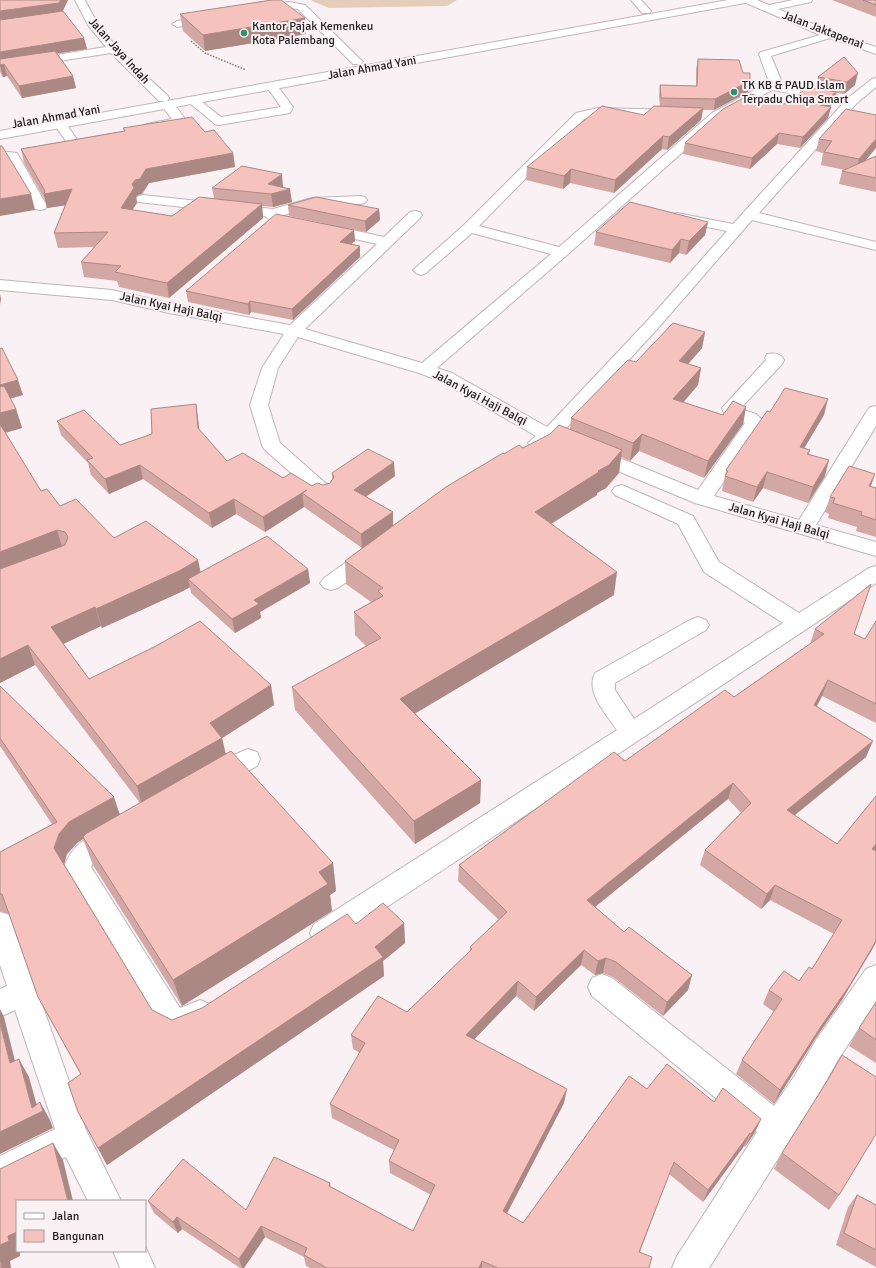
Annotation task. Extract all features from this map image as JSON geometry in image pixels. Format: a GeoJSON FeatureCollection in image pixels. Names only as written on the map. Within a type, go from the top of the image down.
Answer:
{"type":"FeatureCollection","features":[{"type":"Feature","properties":{"kind":"main road","name":"Jalan Jaya Indah"},"geometry":{"type":"LineString","coordinates":[[80,0],[82,15],[113,49],[165,101],[179,119],[178,122],[140,128]]}},
{"type":"Feature","properties":{"kind":"main road"},"geometry":{"type":"LineString","coordinates":[[636,0],[650,14]]}},
{"type":"Feature","properties":{"kind":"main road","name":"Jalan Ahmad Yani"},"geometry":{"type":"LineString","coordinates":[[0,126],[165,101],[650,14],[702,0]]}},
{"type":"Feature","properties":{"kind":"main road","name":"Jalan Ahmad Yani"},"geometry":{"type":"LineString","coordinates":[[0,135],[60,124],[165,101],[192,100],[357,62],[745,0]]}},
{"type":"Feature","properties":{"kind":"main road","name":"Jalan Jaktapenai"},"geometry":{"type":"LineString","coordinates":[[748,0],[830,35],[876,51]]}},
{"type":"Feature","properties":{"kind":"main road"},"geometry":{"type":"LineString","coordinates":[[769,8],[807,0]]}},
{"type":"Feature","properties":{"kind":"main road"},"geometry":{"type":"LineString","coordinates":[[252,12],[289,5],[301,7],[357,62]]}},
{"type":"Feature","properties":{"kind":"main road"},"geometry":{"type":"LineString","coordinates":[[177,24],[222,16]]}},
{"type":"Feature","properties":{"kind":"main road"},"geometry":{"type":"LineString","coordinates":[[425,369],[562,252],[716,116],[772,87],[775,82],[764,54],[830,35]]}},
{"type":"Feature","properties":{"kind":"main road"},"geometry":{"type":"LineString","coordinates":[[0,67],[113,49]]}},
{"type":"Feature","properties":{"kind":"main road"},"geometry":{"type":"LineString","coordinates":[[523,452],[549,436],[653,324],[736,229],[852,101],[876,81]]}},
{"type":"Feature","properties":{"kind":"main road"},"geometry":{"type":"LineString","coordinates":[[192,100],[219,121],[286,110],[287,107],[271,82]]}},
{"type":"Feature","properties":{"kind":"main road"},"geometry":{"type":"LineString","coordinates":[[772,87],[852,101]]}},
{"type":"Feature","properties":{"kind":"main road"},"geometry":{"type":"LineString","coordinates":[[421,270],[469,228],[580,116],[598,112],[684,115]]}},
{"type":"Feature","properties":{"kind":"main road"},"geometry":{"type":"LineString","coordinates":[[700,115],[716,116]]}},
{"type":"Feature","properties":{"kind":"main road"},"geometry":{"type":"LineString","coordinates":[[60,124],[72,141]]}},
{"type":"Feature","properties":{"kind":"main road"},"geometry":{"type":"LineString","coordinates":[[56,144],[87,138]]}},
{"type":"Feature","properties":{"kind":"main road"},"geometry":{"type":"LineString","coordinates":[[0,154],[12,156],[40,206]]}},
{"type":"Feature","properties":{"kind":"main road"},"geometry":{"type":"LineString","coordinates":[[143,199],[223,206],[267,212],[274,216],[295,221]]}},
{"type":"Feature","properties":{"kind":"main road"},"geometry":{"type":"LineString","coordinates":[[263,229],[274,216],[312,202],[360,200]]}},
{"type":"Feature","properties":{"kind":"main road"},"geometry":{"type":"LineString","coordinates":[[615,205],[630,208]]}},
{"type":"Feature","properties":{"kind":"main road"},"geometry":{"type":"LineString","coordinates":[[661,214],[736,229]]}},
{"type":"Feature","properties":{"kind":"main road"},"geometry":{"type":"LineString","coordinates":[[324,492],[271,445],[258,406],[270,368],[294,331],[415,215]]}},
{"type":"Feature","properties":{"kind":"main road"},"geometry":{"type":"LineString","coordinates":[[749,215],[876,246]]}},
{"type":"Feature","properties":{"kind":"main road"},"geometry":{"type":"LineString","coordinates":[[310,225],[388,242]]}},
{"type":"Feature","properties":{"kind":"main road"},"geometry":{"type":"LineString","coordinates":[[469,228],[562,252]]}},
{"type":"Feature","properties":{"kind":"main road","name":"Jalan Kyai Haji Balqi"},"geometry":{"type":"LineString","coordinates":[[0,285],[112,295],[175,303],[294,331],[425,369],[446,378],[549,436],[702,499],[876,549]]}},
{"type":"Feature","properties":{"kind":"main road"},"geometry":{"type":"LineString","coordinates":[[702,499],[755,422],[752,418],[735,414],[731,411],[731,408],[776,360],[773,358]]}},
{"type":"Feature","properties":{"kind":"main road"},"geometry":{"type":"LineString","coordinates":[[804,528],[876,411]]}},
{"type":"Feature","properties":{"kind":"main road"},"geometry":{"type":"LineString","coordinates":[[622,491],[686,520],[711,567],[799,623]]}},
{"type":"Feature","properties":{"kind":"main road"},"geometry":{"type":"LineString","coordinates":[[331,584],[386,543]]}},
{"type":"Feature","properties":{"kind":"main road"},"geometry":{"type":"LineString","coordinates":[[304,946],[876,573]]}},
{"type":"Feature","properties":{"kind":"main road"},"geometry":{"type":"LineString","coordinates":[[631,733],[604,691],[603,679],[698,625]]}},
{"type":"Feature","properties":{"kind":"main road"},"geometry":{"type":"LineString","coordinates":[[194,790],[248,759]]}},
{"type":"Feature","properties":{"kind":"main road"},"geometry":{"type":"LineString","coordinates":[[134,825],[87,852],[78,860],[77,868],[170,1018],[180,1023],[197,1016],[217,1003]]}},
{"type":"Feature","properties":{"kind":"main road"},"geometry":{"type":"LineString","coordinates":[[0,924],[11,998],[73,1137],[104,1200]]}},
{"type":"Feature","properties":{"kind":"main road"},"geometry":{"type":"LineString","coordinates":[[689,1268],[806,1086],[827,1050],[876,978]]}},
{"type":"Feature","properties":{"kind":"main road"},"geometry":{"type":"LineString","coordinates":[[602,987],[777,1129]]}},
{"type":"Feature","properties":{"kind":"main road"},"geometry":{"type":"LineString","coordinates":[[827,1050],[851,1065]]}},
{"type":"Feature","properties":{"kind":"main road"},"geometry":{"type":"LineString","coordinates":[[0,1173],[73,1137]]}},
{"type":"Feature","properties":{"kind":"main road"},"geometry":{"type":"LineString","coordinates":[[130,1252],[138,1268]]}},
{"type":"Feature","properties":{"kind":"path"},"geometry":{"type":"LineString","coordinates":[[177,24],[180,31],[205,53],[271,82]]}},
{"type":"Feature","properties":{"kind":"shaded area"},"geometry":{"type":"Polygon","coordinates":[[[310,0],[457,0],[447,6],[329,8],[310,0]]]}},
{"type":"Feature","properties":{"kind":"building"},"geometry":{"type":"Polygon","coordinates":[[[0,0],[61,0],[59,3],[0,11],[0,0]]]}},
{"type":"Feature","properties":{"kind":"building"},"geometry":{"type":"Polygon","coordinates":[[[272,0],[281,0],[305,18],[203,35],[180,14],[272,0]]]}},
{"type":"Feature","properties":{"kind":"building"},"geometry":{"type":"Polygon","coordinates":[[[863,0],[876,0],[876,5],[863,0]]]}},
{"type":"Feature","properties":{"kind":"building"},"geometry":{"type":"Polygon","coordinates":[[[63,11],[84,38],[0,52],[0,20],[63,11]]]}},
{"type":"Feature","properties":{"kind":"building"},"geometry":{"type":"Polygon","coordinates":[[[55,51],[73,76],[19,86],[4,64],[0,65],[0,59],[55,51]]]}},
{"type":"Feature","properties":{"kind":"building"},"geometry":{"type":"Polygon","coordinates":[[[844,57],[858,73],[847,82],[818,77],[844,57]]]}},
{"type":"Feature","properties":{"kind":"building"},"geometry":{"type":"Polygon","coordinates":[[[698,59],[739,60],[743,73],[750,73],[750,81],[715,99],[661,98],[660,85],[697,86],[698,59]]]}},
{"type":"Feature","properties":{"kind":"building"},"geometry":{"type":"Polygon","coordinates":[[[808,87],[836,92],[820,105],[831,107],[803,137],[779,133],[752,158],[685,143],[723,109],[751,94],[786,104],[808,87]]]}},
{"type":"Feature","properties":{"kind":"building"},"geometry":{"type":"Polygon","coordinates":[[[602,106],[644,115],[654,106],[703,108],[669,137],[663,136],[615,180],[571,169],[564,176],[527,167],[602,106]]]}},
{"type":"Feature","properties":{"kind":"building"},"geometry":{"type":"Polygon","coordinates":[[[846,109],[876,115],[876,139],[859,159],[824,152],[832,141],[819,139],[846,109]]]}},
{"type":"Feature","properties":{"kind":"building"},"geometry":{"type":"Polygon","coordinates":[[[192,117],[205,132],[214,130],[233,153],[146,169],[140,179],[135,180],[132,184],[134,188],[121,208],[172,216],[199,197],[262,204],[167,283],[115,272],[121,266],[81,262],[108,232],[54,233],[72,189],[44,194],[45,191],[21,149],[125,131],[123,128],[192,117]]]}},
{"type":"Feature","properties":{"kind":"building"},"geometry":{"type":"Polygon","coordinates":[[[0,146],[2,146],[31,194],[0,199],[0,146]]]}},
{"type":"Feature","properties":{"kind":"building"},"geometry":{"type":"Polygon","coordinates":[[[876,156],[876,178],[842,171],[876,156]]]}},
{"type":"Feature","properties":{"kind":"building"},"geometry":{"type":"Polygon","coordinates":[[[242,166],[282,174],[268,184],[290,189],[271,194],[212,188],[242,166]]]}},
{"type":"Feature","properties":{"kind":"building"},"geometry":{"type":"Polygon","coordinates":[[[316,197],[379,209],[365,221],[288,205],[316,197]]]}},
{"type":"Feature","properties":{"kind":"building"},"geometry":{"type":"Polygon","coordinates":[[[630,202],[708,222],[689,241],[681,239],[672,250],[596,232],[630,202]]]}},
{"type":"Feature","properties":{"kind":"building"},"geometry":{"type":"Polygon","coordinates":[[[276,214],[354,230],[340,242],[360,246],[292,309],[250,301],[248,304],[186,291],[276,214]]]}},
{"type":"Feature","properties":{"kind":"building"},"geometry":{"type":"Polygon","coordinates":[[[673,323],[705,332],[679,361],[701,368],[673,399],[723,415],[733,401],[746,407],[708,461],[642,434],[633,443],[571,418],[628,360],[636,362],[673,323]]]}},
{"type":"Feature","properties":{"kind":"building"},"geometry":{"type":"Polygon","coordinates":[[[2,348],[18,380],[0,385],[0,349],[2,348]]]}},
{"type":"Feature","properties":{"kind":"building"},"geometry":{"type":"Polygon","coordinates":[[[4,386],[16,409],[0,413],[0,387],[4,386]]]}},
{"type":"Feature","properties":{"kind":"building"},"geometry":{"type":"Polygon","coordinates":[[[785,388],[828,399],[800,447],[810,450],[807,454],[829,460],[813,487],[767,472],[757,487],[725,476],[728,471],[726,470],[767,411],[770,412],[785,388]]]}},
{"type":"Feature","properties":{"kind":"building"},"geometry":{"type":"Polygon","coordinates":[[[196,404],[198,428],[227,461],[243,453],[283,478],[291,473],[312,486],[317,483],[323,485],[330,483],[334,477],[332,473],[368,449],[394,462],[354,490],[393,512],[361,534],[302,493],[263,517],[234,499],[209,513],[140,465],[105,479],[87,460],[93,458],[57,421],[84,410],[120,445],[152,434],[151,409],[196,404]]]}},
{"type":"Feature","properties":{"kind":"building"},"geometry":{"type":"Polygon","coordinates":[[[0,424],[41,491],[47,489],[60,506],[76,499],[114,538],[146,521],[198,560],[179,571],[96,609],[95,607],[51,627],[89,679],[156,646],[200,621],[271,685],[210,723],[222,738],[137,786],[28,645],[0,659],[0,569],[65,545],[68,537],[65,532],[57,530],[0,552],[0,424]]]}},
{"type":"Feature","properties":{"kind":"building"},"geometry":{"type":"Polygon","coordinates":[[[559,425],[622,450],[609,465],[535,512],[617,572],[400,699],[481,780],[414,821],[292,687],[381,638],[354,612],[383,596],[378,591],[383,588],[345,561],[446,487],[503,453],[504,454],[519,445],[523,448],[550,434],[559,425]]]}},
{"type":"Feature","properties":{"kind":"building"},"geometry":{"type":"Polygon","coordinates":[[[849,466],[875,474],[869,486],[876,488],[876,520],[861,515],[862,512],[833,503],[835,498],[830,497],[849,466]]]}},
{"type":"Feature","properties":{"kind":"building"},"geometry":{"type":"Polygon","coordinates":[[[267,536],[308,569],[254,600],[259,604],[232,619],[188,579],[267,536]]]}},
{"type":"Feature","properties":{"kind":"building"},"geometry":{"type":"Polygon","coordinates":[[[871,584],[854,634],[865,639],[876,621],[876,704],[828,680],[814,705],[873,741],[787,810],[837,844],[876,796],[876,844],[872,849],[876,851],[876,941],[850,985],[780,1090],[742,1060],[782,999],[769,990],[784,971],[799,981],[809,967],[812,969],[842,920],[775,885],[767,894],[705,850],[751,803],[733,783],[587,900],[624,932],[629,927],[692,975],[667,1002],[616,962],[606,958],[598,961],[584,950],[536,997],[518,981],[466,1035],[567,1089],[503,1211],[523,1223],[629,1076],[647,1089],[667,1064],[714,1102],[723,1088],[761,1119],[708,1190],[674,1162],[639,1252],[652,1257],[649,1268],[498,1268],[482,1261],[479,1268],[327,1268],[304,1255],[307,1248],[261,1226],[239,1259],[177,1217],[173,1222],[148,1201],[183,1159],[246,1210],[274,1157],[330,1183],[329,1186],[413,1231],[435,1185],[389,1161],[399,1140],[330,1104],[365,1043],[351,1035],[378,996],[407,1012],[472,949],[470,947],[507,912],[459,865],[614,752],[625,761],[725,690],[734,697],[824,634],[815,629],[871,584]]]}},
{"type":"Feature","properties":{"kind":"building"},"geometry":{"type":"Polygon","coordinates":[[[0,686],[114,797],[69,822],[59,834],[54,848],[152,1010],[172,1020],[202,1008],[347,914],[356,924],[383,903],[404,923],[375,947],[383,957],[98,1148],[78,1112],[68,1083],[81,1074],[38,997],[2,894],[0,894],[0,852],[57,822],[0,738],[0,686]]]}},
{"type":"Feature","properties":{"kind":"building"},"geometry":{"type":"Polygon","coordinates":[[[231,751],[333,863],[319,872],[328,884],[173,980],[83,837],[87,833],[231,751]]]}},
{"type":"Feature","properties":{"kind":"building"},"geometry":{"type":"Polygon","coordinates":[[[876,1002],[876,1040],[859,1028],[876,1002]]]}},
{"type":"Feature","properties":{"kind":"building"},"geometry":{"type":"Polygon","coordinates":[[[0,1023],[10,1063],[19,1059],[32,1108],[40,1102],[43,1111],[0,1132],[0,1023]]]}},
{"type":"Feature","properties":{"kind":"building"},"geometry":{"type":"Polygon","coordinates":[[[842,1055],[876,1077],[876,1134],[839,1195],[782,1153],[842,1055]]]}},
{"type":"Feature","properties":{"kind":"building"},"geometry":{"type":"Polygon","coordinates":[[[53,1143],[68,1200],[16,1200],[16,1232],[8,1236],[9,1241],[0,1245],[0,1169],[53,1143]]]}},
{"type":"Feature","properties":{"kind":"building"},"geometry":{"type":"Polygon","coordinates":[[[857,1195],[876,1205],[876,1250],[844,1233],[857,1195]]]}},
{"type":"Feature","properties":{"kind":"building"},"geometry":{"type":"Polygon","coordinates":[[[0,1257],[2,1268],[0,1268],[0,1257]]]}},
{"type":"Feature","properties":{"kind":"place","name":"Kantor Pajak Kemenkeu Kota Palembang"},"geometry":{"type":"Point","coordinates":[244,33]}},
{"type":"Feature","properties":{"kind":"place","name":"TK KB & PAUD Islam Terpadu Chiqa Smart"},"geometry":{"type":"Point","coordinates":[734,92]}}]}
